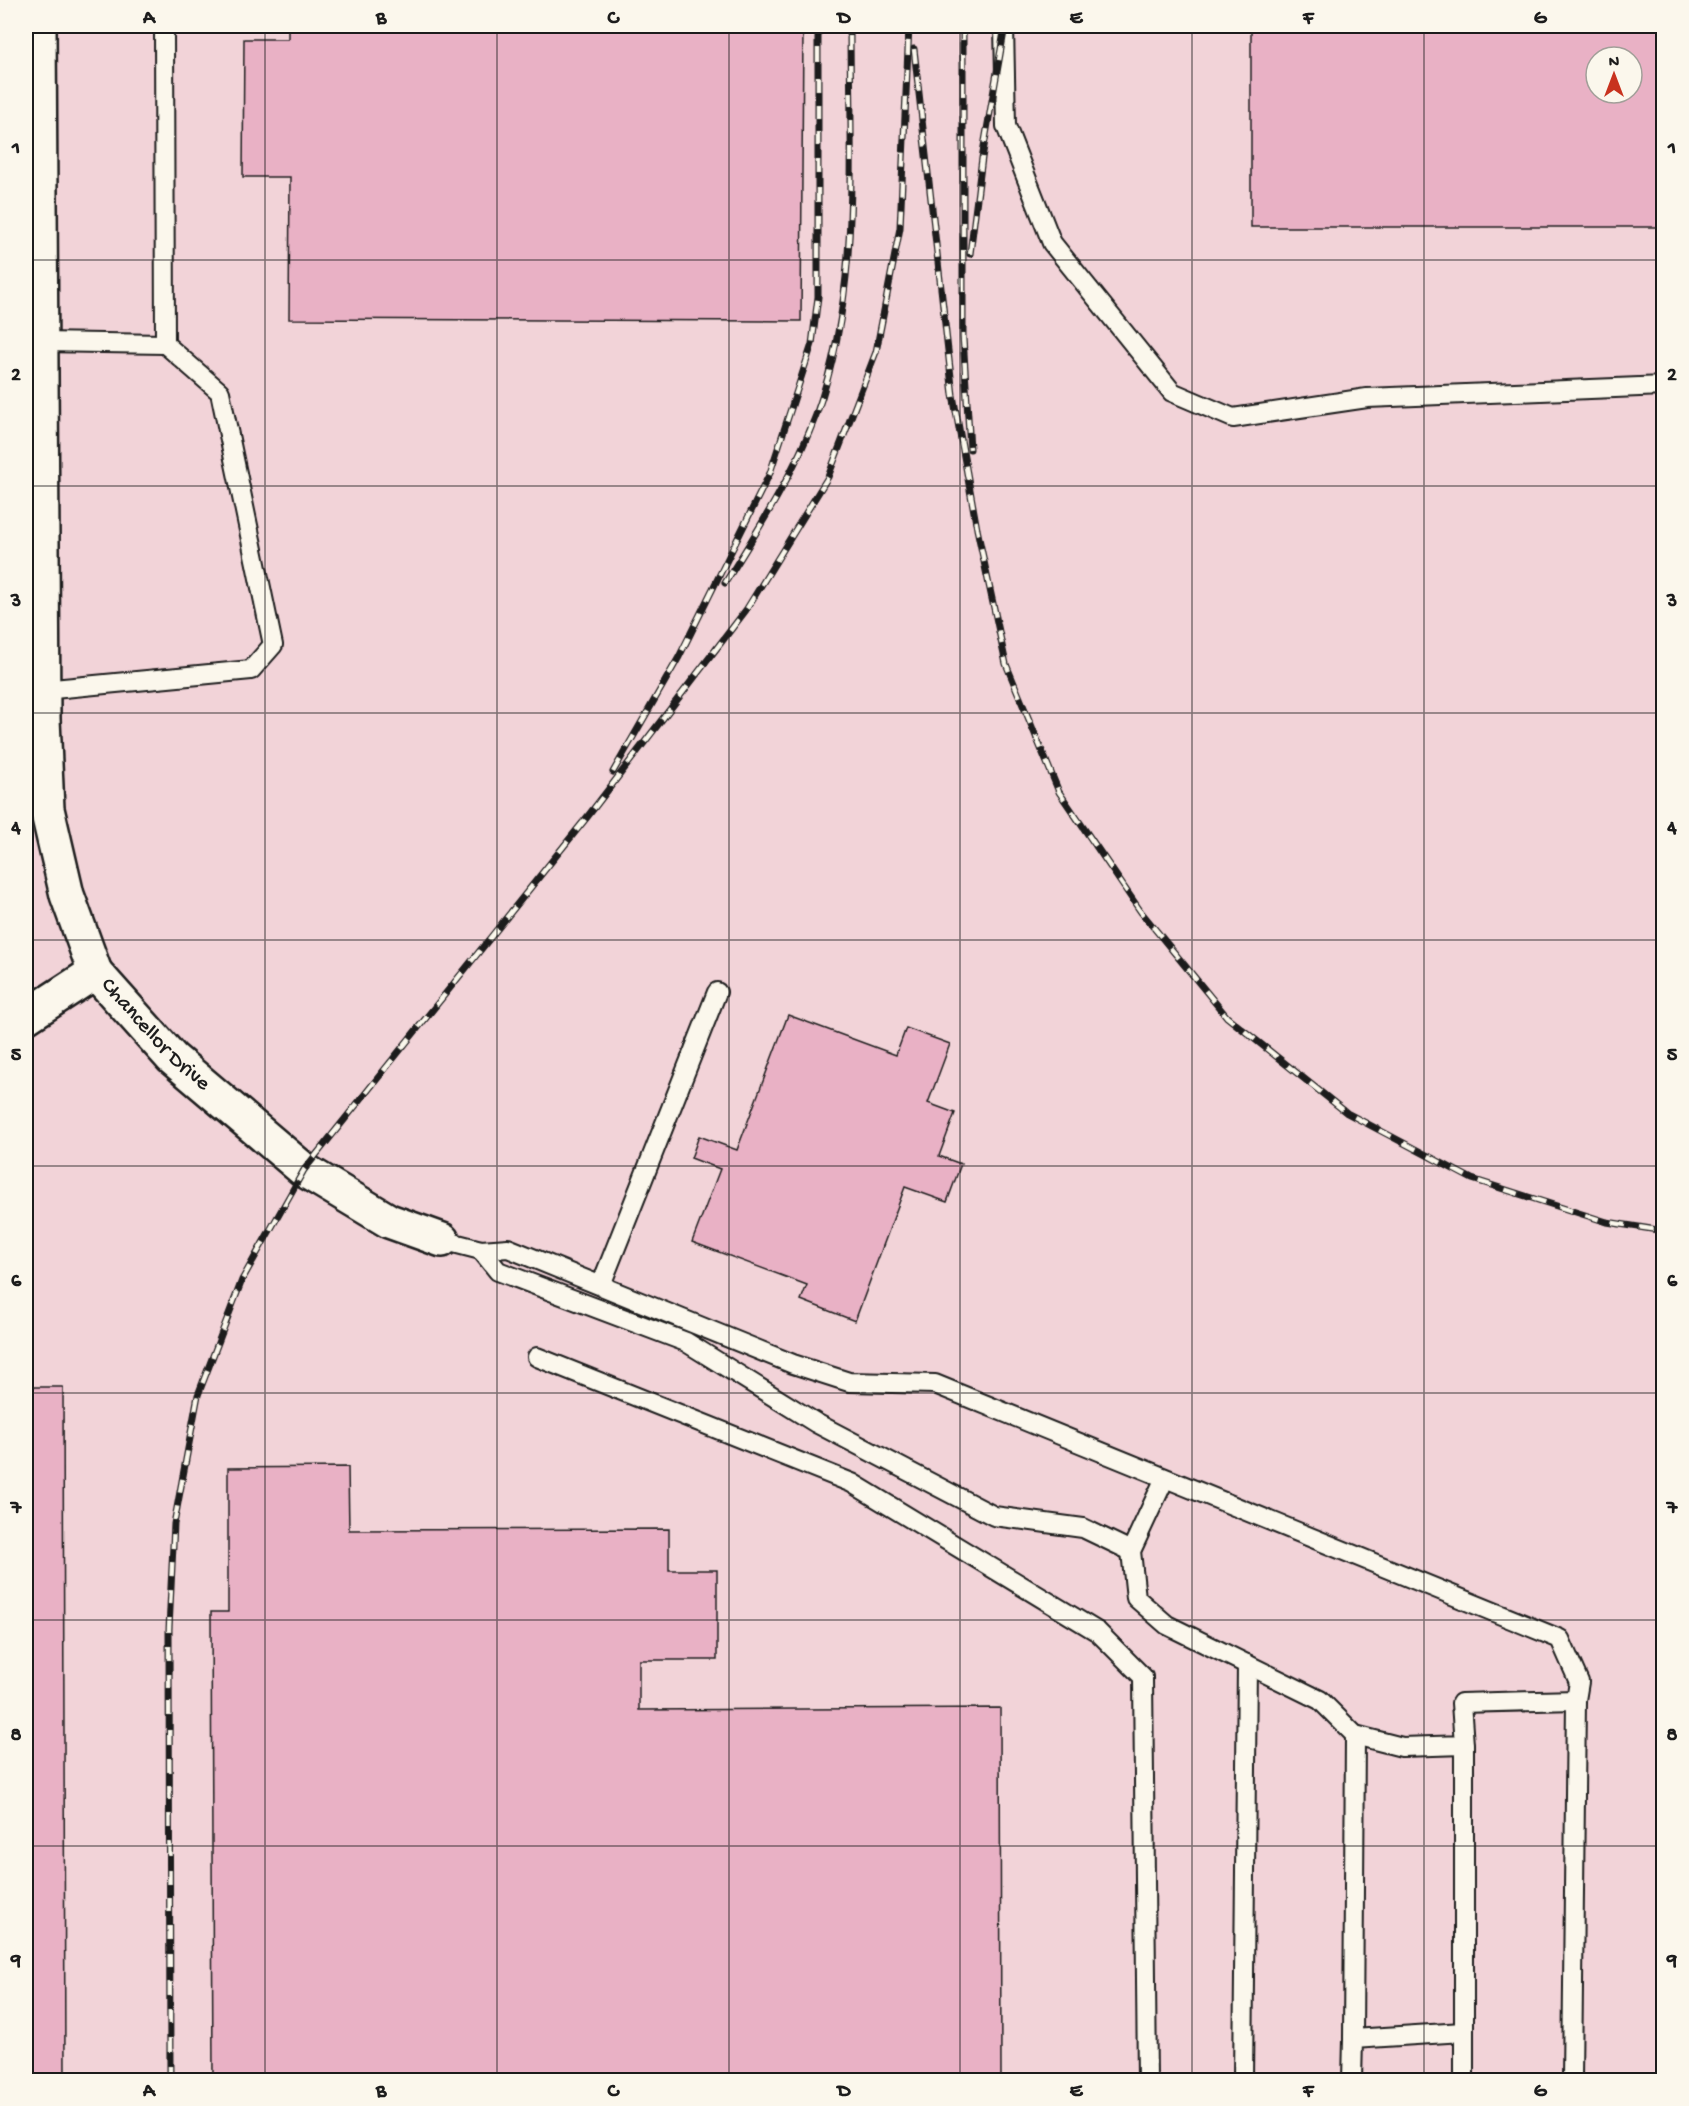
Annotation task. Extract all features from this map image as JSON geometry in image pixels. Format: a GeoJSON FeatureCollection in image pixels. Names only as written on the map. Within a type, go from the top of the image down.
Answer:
{"type":"FeatureCollection","features":[{"type":"Feature","properties":{"kind":"street","name":"Chancellor Drive"},"geometry":{"type":"LineString","coordinates":[[39,26],[32,116],[41,342],[34,512],[47,809],[67,896],[95,972],[172,1058],[304,1170],[389,1221],[442,1240]]}},
{"type":"Feature","properties":{"kind":"street"},"geometry":{"type":"LineString","coordinates":[[26,1017],[95,972]]}},
{"type":"Feature","properties":{"kind":"lane"},"geometry":{"type":"LineString","coordinates":[[164,26],[165,344]]}},
{"type":"Feature","properties":{"kind":"lane"},"geometry":{"type":"LineString","coordinates":[[1004,26],[1006,126],[1052,243],[1173,392],[1233,418],[1367,398],[1664,386]]}},
{"type":"Feature","properties":{"kind":"lane"},"geometry":{"type":"LineString","coordinates":[[41,342],[165,344],[220,392],[273,645],[251,670],[43,690]]}},
{"type":"Feature","properties":{"kind":"lane"},"geometry":{"type":"LineString","coordinates":[[601,1285],[717,992]]}},
{"type":"Feature","properties":{"kind":"lane"},"geometry":{"type":"LineString","coordinates":[[442,1240],[481,1250],[508,1248],[793,1364],[849,1382],[935,1384],[1560,1640],[1579,1682],[1576,1700],[1572,2080]]}},
{"type":"Feature","properties":{"kind":"lane"},"geometry":{"type":"LineString","coordinates":[[481,1250],[498,1271],[686,1342],[816,1423],[994,1516],[1083,1528],[1131,1551]]}},
{"type":"Feature","properties":{"kind":"lane"},"geometry":{"type":"LineString","coordinates":[[537,1357],[852,1483],[1098,1632],[1143,1677],[1147,2080]]}},
{"type":"Feature","properties":{"kind":"lane"},"geometry":{"type":"LineString","coordinates":[[1165,1478],[1131,1551],[1136,1598],[1167,1625],[1320,1700],[1354,1735],[1402,1747],[1464,1745]]}},
{"type":"Feature","properties":{"kind":"lane"},"geometry":{"type":"LineString","coordinates":[[1243,2080],[1247,1664]]}},
{"type":"Feature","properties":{"kind":"lane"},"geometry":{"type":"LineString","coordinates":[[1464,2080],[1464,1745],[1461,1703],[1576,1700]]}},
{"type":"Feature","properties":{"kind":"lane"},"geometry":{"type":"LineString","coordinates":[[1352,2080],[1354,1735]]}},
{"type":"Feature","properties":{"kind":"lane"},"geometry":{"type":"LineString","coordinates":[[1353,2039],[1463,2032]]}},
{"type":"Feature","properties":{"kind":"shaded area"},"geometry":{"type":"Polygon","coordinates":[[[26,26],[1663,26],[1663,2080],[26,2080],[26,26]]]}},
{"type":"Feature","properties":{"kind":"building"},"geometry":{"type":"Polygon","coordinates":[[[288,26],[803,26],[801,321],[289,319],[290,177],[243,177],[244,39],[288,39],[288,26]]]}},
{"type":"Feature","properties":{"kind":"building"},"geometry":{"type":"Polygon","coordinates":[[[1251,26],[1664,26],[1664,227],[1251,227],[1251,26]]]}},
{"type":"Feature","properties":{"kind":"building"},"geometry":{"type":"Polygon","coordinates":[[[788,1015],[896,1055],[906,1028],[950,1044],[928,1103],[955,1113],[939,1156],[961,1164],[947,1202],[905,1187],[855,1321],[801,1300],[807,1285],[692,1242],[720,1169],[691,1158],[699,1136],[737,1150],[788,1015]]]}},
{"type":"Feature","properties":{"kind":"building"},"geometry":{"type":"Polygon","coordinates":[[[26,1387],[63,1387],[65,2080],[26,2080],[26,1387]]]}},
{"type":"Feature","properties":{"kind":"building"},"geometry":{"type":"Polygon","coordinates":[[[348,1467],[349,1530],[669,1529],[669,1570],[717,1570],[717,1660],[639,1660],[639,1710],[1000,1708],[1001,2080],[213,2080],[211,1612],[228,1612],[228,1468],[348,1467]]]}},
{"type":"Feature","properties":{"kind":"railway"},"geometry":{"type":"LineString","coordinates":[[613,772],[679,657],[770,473],[812,344],[818,297],[818,26]]}},
{"type":"Feature","properties":{"kind":"railway"},"geometry":{"type":"LineString","coordinates":[[725,583],[775,501],[797,459],[816,415],[830,368],[847,271],[850,222],[850,26]]}},
{"type":"Feature","properties":{"kind":"railway"},"geometry":{"type":"LineString","coordinates":[[170,2080],[169,1629],[174,1524],[198,1395],[242,1280],[304,1170],[588,816],[746,610],[828,477],[876,352],[900,228],[909,26]]}},
{"type":"Feature","properties":{"kind":"railway"},"geometry":{"type":"LineString","coordinates":[[963,26],[963,337],[970,449]]}},
{"type":"Feature","properties":{"kind":"railway"},"geometry":{"type":"LineString","coordinates":[[970,254],[982,158],[1005,26]]}},
{"type":"Feature","properties":{"kind":"railway"},"geometry":{"type":"LineString","coordinates":[[914,49],[953,395],[977,529],[1006,664],[1059,792],[1141,912],[1227,1017],[1347,1113],[1472,1179],[1607,1222],[1664,1231]]}}]}
